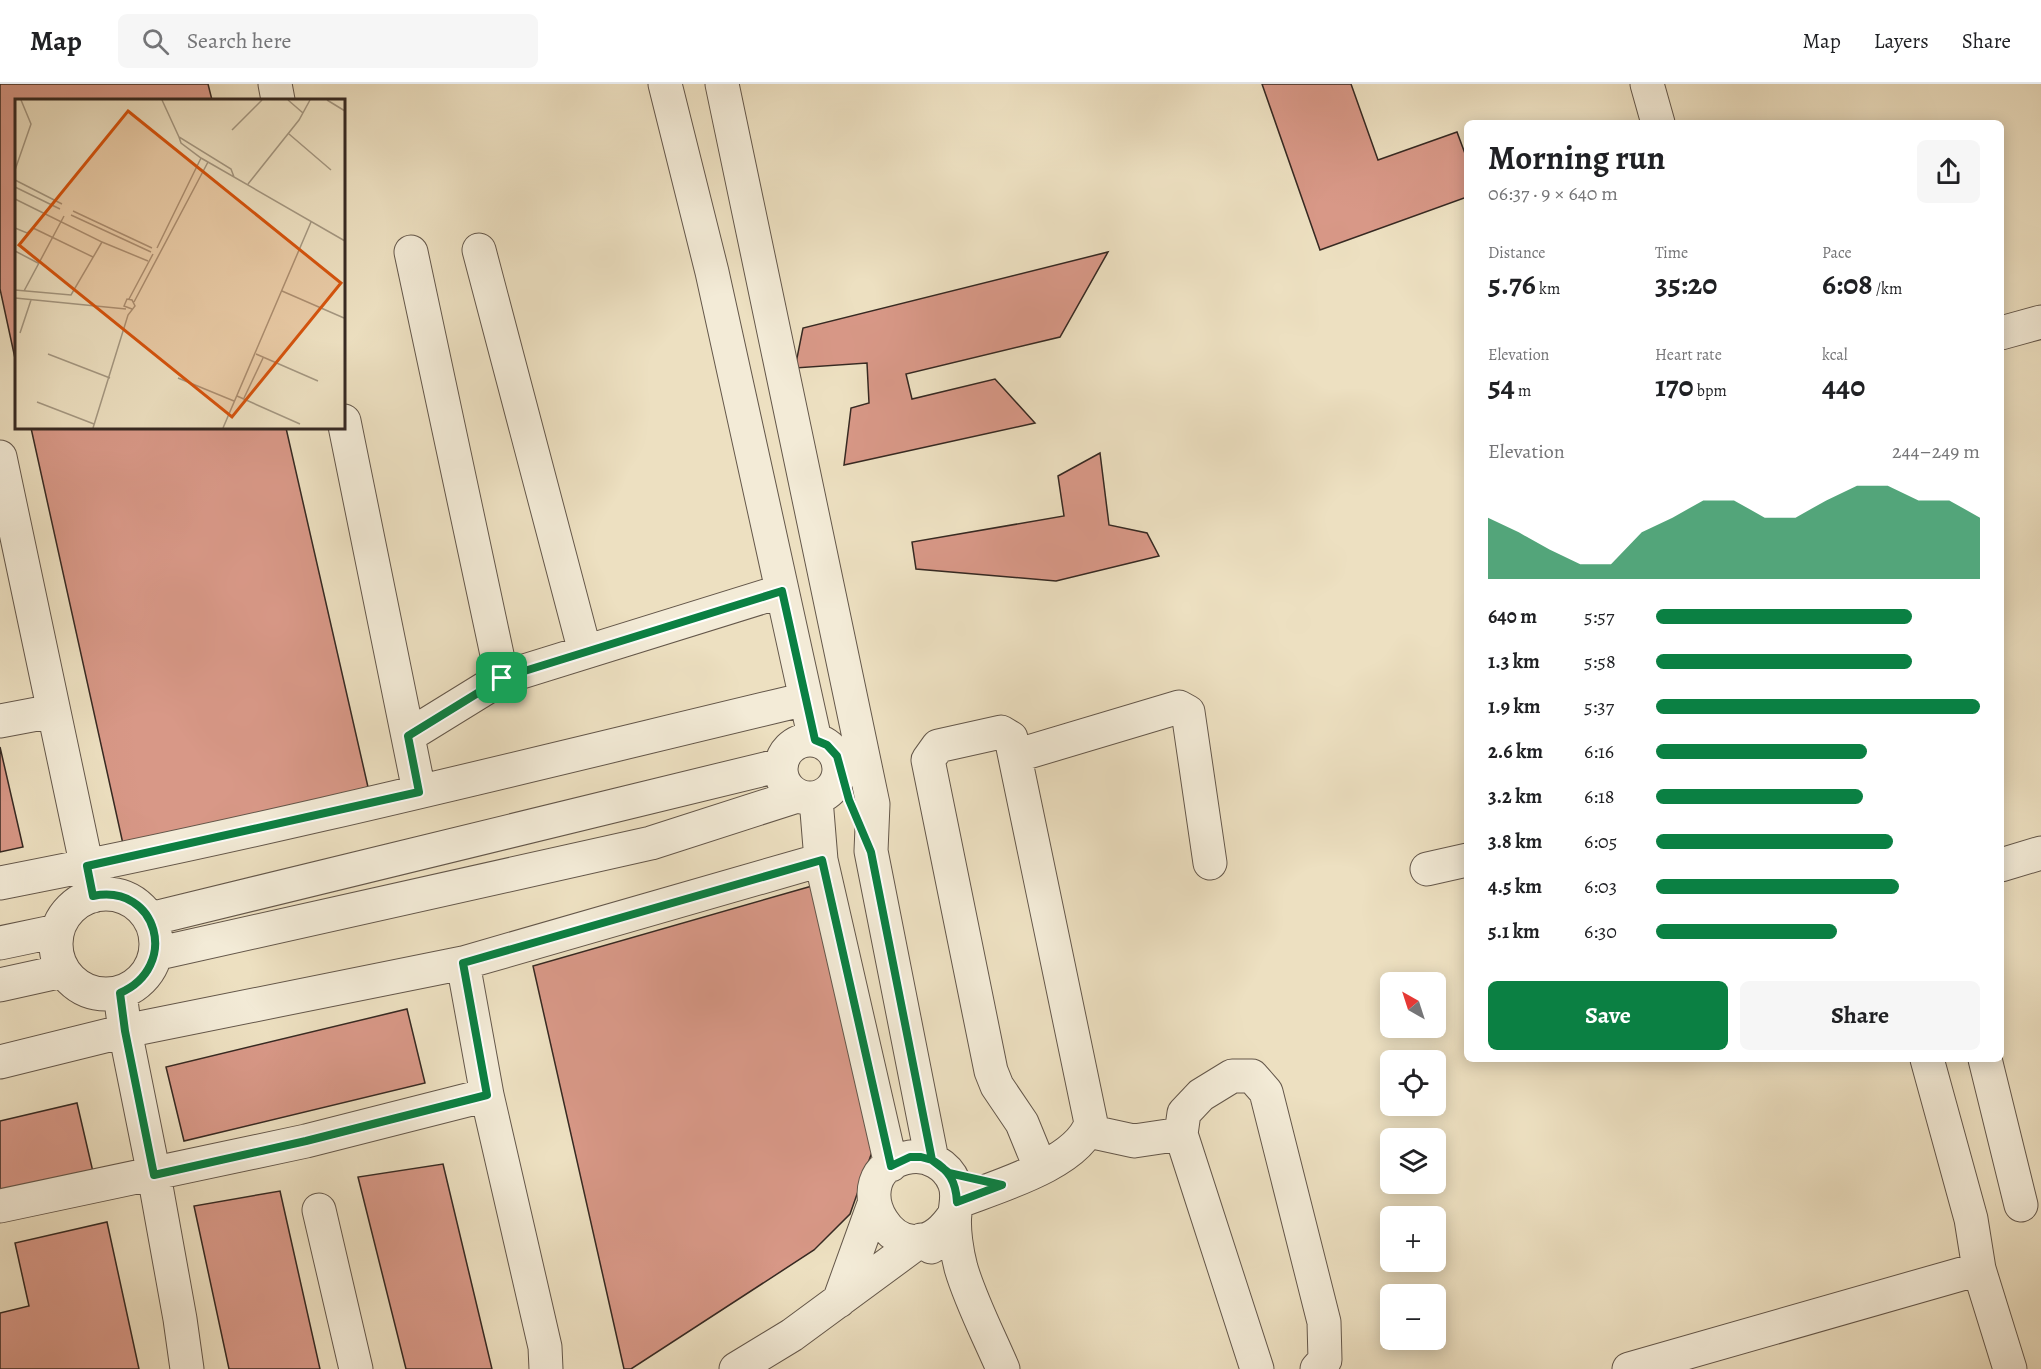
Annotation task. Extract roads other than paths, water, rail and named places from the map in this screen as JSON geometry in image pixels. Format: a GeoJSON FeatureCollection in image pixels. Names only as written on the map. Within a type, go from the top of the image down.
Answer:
{"type":"FeatureCollection","features":[{"type":"Feature","properties":{"kind":"street"},"geometry":{"type":"LineString","coordinates":[[275,84],[278,99]]}},
{"type":"Feature","properties":{"kind":"street"},"geometry":{"type":"LineString","coordinates":[[665,84],[712,272],[806,699],[871,852],[948,1187],[961,1267],[1003,1369]]}},
{"type":"Feature","properties":{"kind":"street"},"geometry":{"type":"LineString","coordinates":[[722,84],[873,804],[871,852]]}},
{"type":"Feature","properties":{"kind":"street"},"geometry":{"type":"LineString","coordinates":[[1647,84],[1657,120]]}},
{"type":"Feature","properties":{"kind":"street"},"geometry":{"type":"LineString","coordinates":[[479,250],[585,652]]}},
{"type":"Feature","properties":{"kind":"street"},"geometry":{"type":"LineString","coordinates":[[411,252],[502,678]]}},
{"type":"Feature","properties":{"kind":"street"},"geometry":{"type":"LineString","coordinates":[[2004,332],[2041,322]]}},
{"type":"Feature","properties":{"kind":"street"},"geometry":{"type":"LineString","coordinates":[[345,426],[419,792]]}},
{"type":"Feature","properties":{"kind":"street"},"geometry":{"type":"LineString","coordinates":[[0,457],[90,881],[75,905],[64,916],[57,931],[57,959],[63,971],[81,989],[100,994],[120,993],[132,987],[151,968],[155,954],[154,930],[150,919],[141,908],[129,899],[90,881]]}},
{"type":"Feature","properties":{"kind":"street"},"geometry":{"type":"LineString","coordinates":[[408,736],[502,678],[782,591]]}},
{"type":"Feature","properties":{"kind":"street"},"geometry":{"type":"LineString","coordinates":[[155,954],[651,843],[832,789],[829,754],[838,728],[844,664]]}},
{"type":"Feature","properties":{"kind":"street"},"geometry":{"type":"LineString","coordinates":[[0,883],[90,881],[419,792],[806,699]]}},
{"type":"Feature","properties":{"kind":"street"},"geometry":{"type":"LineString","coordinates":[[1015,756],[1179,707],[1188,712],[1210,863]]}},
{"type":"Feature","properties":{"kind":"street"},"geometry":{"type":"LineString","coordinates":[[0,721],[53,711]]}},
{"type":"Feature","properties":{"kind":"street"},"geometry":{"type":"LineString","coordinates":[[839,1301],[874,1204],[877,1183],[891,1166],[910,1157],[948,1187],[1002,1185],[1060,1158],[1079,1144],[1091,1123],[1011,738],[1001,732],[938,746],[928,760],[991,1071],[997,1086],[1022,1123],[1040,1167]]}},
{"type":"Feature","properties":{"kind":"street"},"geometry":{"type":"LineString","coordinates":[[829,754],[805,740],[789,749],[781,765],[784,783],[807,797],[891,1166]]}},
{"type":"Feature","properties":{"kind":"street"},"geometry":{"type":"LineString","coordinates":[[150,919],[781,765]]}},
{"type":"Feature","properties":{"kind":"street"},"geometry":{"type":"LineString","coordinates":[[2004,864],[2041,853]]}},
{"type":"Feature","properties":{"kind":"street"},"geometry":{"type":"LineString","coordinates":[[0,1062],[125,1031],[463,963],[822,860]]}},
{"type":"Feature","properties":{"kind":"street"},"geometry":{"type":"LineString","coordinates":[[1427,869],[1464,861]]}},
{"type":"Feature","properties":{"kind":"street"},"geometry":{"type":"LineString","coordinates":[[0,943],[57,931]]}},
{"type":"Feature","properties":{"kind":"street"},"geometry":{"type":"LineString","coordinates":[[463,963],[487,1095],[545,1347],[546,1369]]}},
{"type":"Feature","properties":{"kind":"street"},"geometry":{"type":"LineString","coordinates":[[0,985],[63,971]]}},
{"type":"Feature","properties":{"kind":"street"},"geometry":{"type":"LineString","coordinates":[[120,993],[125,1031],[180,1319],[186,1369]]}},
{"type":"Feature","properties":{"kind":"street"},"geometry":{"type":"LineString","coordinates":[[1928,1062],[1971,1219],[1979,1269],[2010,1369]]}},
{"type":"Feature","properties":{"kind":"street"},"geometry":{"type":"LineString","coordinates":[[1971,1219],[2031,1202],[1986,1062]]}},
{"type":"Feature","properties":{"kind":"street"},"geometry":{"type":"LineString","coordinates":[[1257,1369],[1180,1134],[1184,1113],[1201,1095],[1232,1076],[1252,1076],[1266,1092],[1324,1322],[1324,1360],[1317,1369]]}},
{"type":"Feature","properties":{"kind":"street"},"geometry":{"type":"LineString","coordinates":[[0,1206],[306,1141],[487,1095]]}},
{"type":"Feature","properties":{"kind":"street"},"geometry":{"type":"LineString","coordinates":[[1088,1131],[1134,1141],[1180,1134]]}},
{"type":"Feature","properties":{"kind":"street"},"geometry":{"type":"LineString","coordinates":[[874,1204],[885,1227],[908,1240],[921,1240],[935,1236],[946,1227],[948,1187]]}},
{"type":"Feature","properties":{"kind":"street"},"geometry":{"type":"LineString","coordinates":[[319,1210],[356,1369]]}},
{"type":"Feature","properties":{"kind":"street"},"geometry":{"type":"LineString","coordinates":[[921,1240],[961,1267]]}},
{"type":"Feature","properties":{"kind":"street"},"geometry":{"type":"LineString","coordinates":[[736,1369],[792,1335],[921,1240]]}},
{"type":"Feature","properties":{"kind":"street"},"geometry":{"type":"LineString","coordinates":[[1629,1369],[1979,1269]]}}]}
